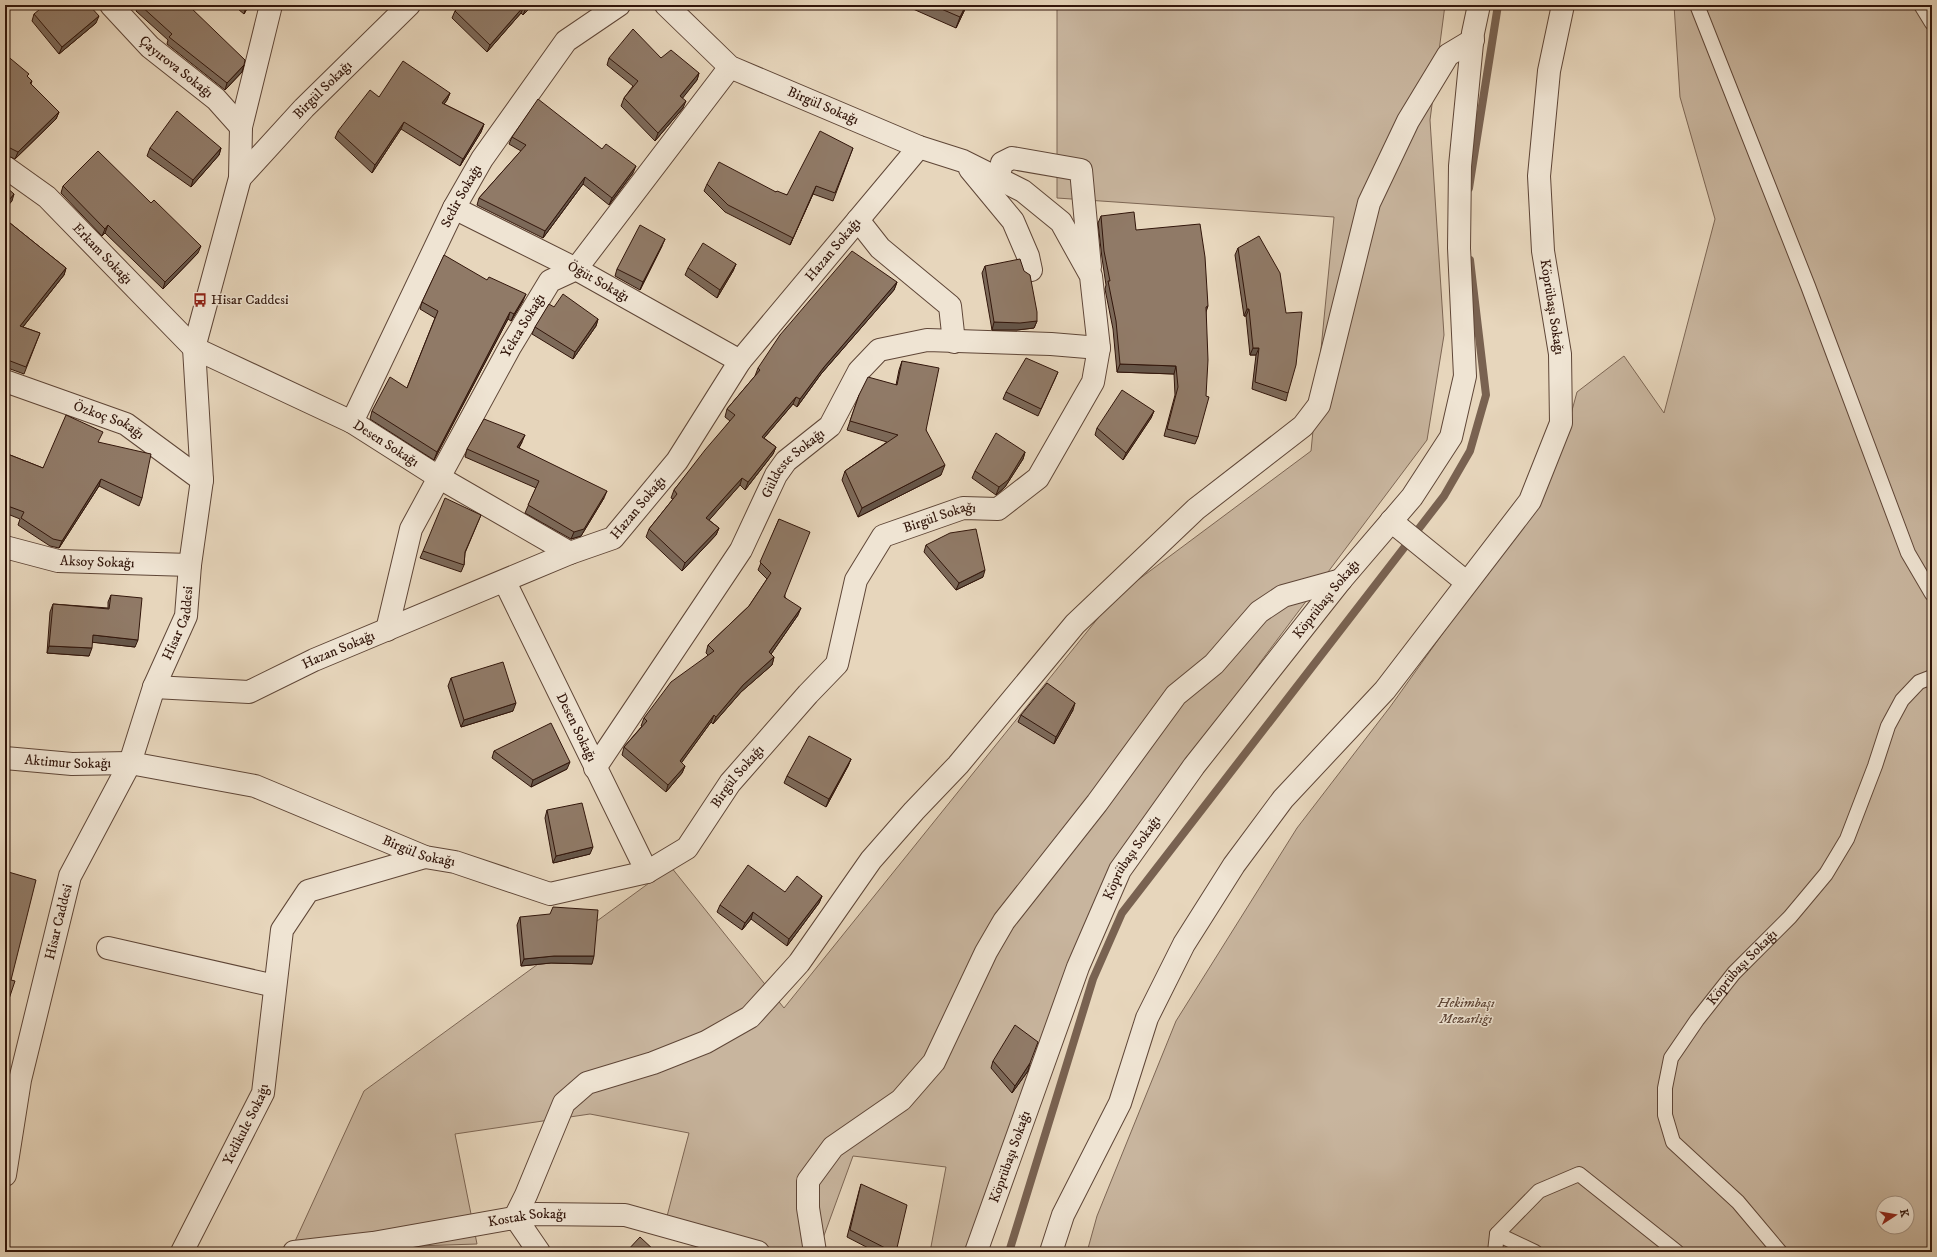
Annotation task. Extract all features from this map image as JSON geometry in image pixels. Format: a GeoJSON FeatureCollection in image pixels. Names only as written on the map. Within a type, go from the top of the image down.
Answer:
{"type":"FeatureCollection","features":[{"type":"Feature","properties":{"kind":"street","name":"Çayırova Sokağı"},"geometry":{"type":"LineString","coordinates":[[111,5],[150,47],[216,99],[241,127]]}},
{"type":"Feature","properties":{"kind":"street","name":"Hisar Caddesi"},"geometry":{"type":"LineString","coordinates":[[5,1174],[20,1080],[70,876],[130,763],[154,687],[186,616],[190,565],[202,480],[194,348],[240,178],[241,127],[271,5]]}},
{"type":"Feature","properties":{"kind":"street","name":"Birgül Sokağı"},"geometry":{"type":"LineString","coordinates":[[240,178],[304,108],[409,5]]}},
{"type":"Feature","properties":{"kind":"street","name":"Sedir Sokağı"},"geometry":{"type":"LineString","coordinates":[[352,422],[454,208],[482,159],[566,41],[619,5]]}},
{"type":"Feature","properties":{"kind":"street","name":"Birgül Sokağı"},"geometry":{"type":"LineString","coordinates":[[666,5],[730,66],[919,146],[963,160],[1023,191],[1062,222],[1091,276]]}},
{"type":"Feature","properties":{"kind":"street","name":"Köprübaşı Sokağı"},"geometry":{"type":"LineString","coordinates":[[976,1252],[1078,967],[1120,870],[1194,766],[1341,580],[1398,526],[1412,497],[1451,438],[1465,376],[1459,248],[1460,166],[1473,40],[1479,5]]}},
{"type":"Feature","properties":{"kind":"street","name":"Köprübaşı Sokağı"},"geometry":{"type":"LineString","coordinates":[[1051,1252],[1063,1215],[1120,1103],[1147,1018],[1184,944],[1234,865],[1283,799],[1385,690],[1466,582],[1530,501],[1561,423],[1560,354],[1543,251],[1540,176],[1549,71],[1563,5]]}},
{"type":"Feature","properties":{"kind":"street"},"geometry":{"type":"LineString","coordinates":[[539,1252],[515,1217],[526,1195],[564,1103],[587,1083],[653,1063],[706,1042],[750,1017],[799,963],[872,860],[958,765],[1075,624],[1196,509],[1303,426],[1319,405],[1369,203],[1408,121],[1448,55],[1473,40]]}},
{"type":"Feature","properties":{"kind":"street","name":"Yekta Sokağı"},"geometry":{"type":"LineString","coordinates":[[387,630],[412,529],[510,347],[550,281],[576,268],[730,66]]}},
{"type":"Feature","properties":{"kind":"street","name":"Hazan Sokağı"},"geometry":{"type":"LineString","coordinates":[[154,687],[249,692],[314,660],[505,582],[570,553],[613,538],[677,461],[740,360],[919,146]]}},
{"type":"Feature","properties":{"kind":"street","name":"Birgül Sokağı"},"geometry":{"type":"LineString","coordinates":[[130,763],[255,786],[425,857],[456,862],[550,894],[647,872],[687,848],[730,784],[808,694],[837,664],[856,580],[883,536],[963,508],[998,509],[1038,478],[1092,382],[1099,348],[1081,170],[1012,158],[1002,163],[998,179]]}},
{"type":"Feature","properties":{"kind":"street"},"geometry":{"type":"LineString","coordinates":[[963,160],[1014,221],[1028,256],[1031,270]]}},
{"type":"Feature","properties":{"kind":"street","name":"Erkam Sokağı"},"geometry":{"type":"LineString","coordinates":[[5,167],[47,198],[194,348]]}},
{"type":"Feature","properties":{"kind":"street","name":"Öğüt Sokağı"},"geometry":{"type":"LineString","coordinates":[[454,208],[576,268],[740,360]]}},
{"type":"Feature","properties":{"kind":"street"},"geometry":{"type":"LineString","coordinates":[[858,220],[880,248],[950,306],[954,342]]}},
{"type":"Feature","properties":{"kind":"street","name":"Güldeste Sokağı"},"geometry":{"type":"LineString","coordinates":[[595,768],[741,550],[776,475],[786,462],[830,426],[859,371],[879,350],[927,340],[1051,344],[1099,348]]}},
{"type":"Feature","properties":{"kind":"street","name":"Desen Sokağı"},"geometry":{"type":"LineString","coordinates":[[194,348],[352,422],[440,478],[570,553]]}},
{"type":"Feature","properties":{"kind":"street","name":"Özkoç Sokağı"},"geometry":{"type":"LineString","coordinates":[[5,381],[126,424],[202,480]]}},
{"type":"Feature","properties":{"kind":"street"},"geometry":{"type":"LineString","coordinates":[[1398,526],[1466,582]]}},
{"type":"Feature","properties":{"kind":"street","name":"Aksoy Sokağı"},"geometry":{"type":"LineString","coordinates":[[5,547],[58,561],[190,565]]}},
{"type":"Feature","properties":{"kind":"street"},"geometry":{"type":"LineString","coordinates":[[815,1252],[808,1208],[808,1181],[833,1147],[901,1100],[934,1062],[986,952],[1004,921],[1098,803],[1176,696],[1214,664],[1259,612],[1283,596],[1341,580]]}},
{"type":"Feature","properties":{"kind":"street","name":"Desen Sokağı"},"geometry":{"type":"LineString","coordinates":[[505,582],[647,872]]}},
{"type":"Feature","properties":{"kind":"street","name":"Aktimur Sokağı"},"geometry":{"type":"LineString","coordinates":[[5,758],[72,764],[130,763]]}},
{"type":"Feature","properties":{"kind":"street","name":"Yedikule Sokağı"},"geometry":{"type":"LineString","coordinates":[[182,1252],[263,1092],[282,930],[308,891],[425,857]]}},
{"type":"Feature","properties":{"kind":"street"},"geometry":{"type":"LineString","coordinates":[[108,948],[275,986]]}},
{"type":"Feature","properties":{"kind":"street","name":"Kostak Sokağı"},"geometry":{"type":"LineString","coordinates":[[294,1252],[373,1243],[536,1214],[625,1215],[758,1252]]}},
{"type":"Feature","properties":{"kind":"lane"},"geometry":{"type":"LineString","coordinates":[[1697,5],[1808,286],[1908,553],[1932,594]]}},
{"type":"Feature","properties":{"kind":"lane"},"geometry":{"type":"LineString","coordinates":[[1921,5],[1932,24]]}},
{"type":"Feature","properties":{"kind":"lane","name":"Köprübaşı Sokağı"},"geometry":{"type":"LineString","coordinates":[[1780,1252],[1738,1202],[1673,1142],[1665,1115],[1665,1088],[1671,1058],[1697,1020],[1734,973],[1790,917],[1826,874],[1847,839],[1875,766],[1888,726],[1902,700],[1919,682],[1932,677]]}},
{"type":"Feature","properties":{"kind":"lane"},"geometry":{"type":"LineString","coordinates":[[1495,1252],[1497,1234],[1539,1191],[1579,1174],[1677,1252]]}},
{"type":"Feature","properties":{"kind":"lane"},"geometry":{"type":"LineString","coordinates":[[1497,1234],[1535,1252]]}},
{"type":"Feature","properties":{"kind":"green space"},"geometry":{"type":"Polygon","coordinates":[[[1057,5],[1445,5],[1430,120],[1444,335],[1427,440],[1262,660],[1121,855],[975,1252],[930,1252],[946,1167],[853,1156],[818,1252],[715,1252],[666,1220],[689,1133],[590,1114],[455,1134],[477,1244],[291,1250],[364,1091],[671,867],[784,1008],[1115,597],[1311,451],[1334,217],[1057,198],[1057,5]]]}},
{"type":"Feature","properties":{"kind":"green space","name":"Hekimbaşı Mezarlığı"},"geometry":{"type":"Polygon","coordinates":[[[1674,5],[1932,5],[1932,1252],[1087,1252],[1097,1216],[1176,1021],[1297,828],[1390,707],[1524,520],[1561,451],[1577,392],[1624,356],[1664,413],[1715,219],[1680,97],[1674,5]]]}},
{"type":"Feature","properties":{"kind":"building"},"geometry":{"type":"Polygon","coordinates":[[[45,5],[89,5],[99,16],[62,47],[34,14],[45,5]]]}},
{"type":"Feature","properties":{"kind":"building"},"geometry":{"type":"Polygon","coordinates":[[[140,5],[188,5],[245,60],[244,65],[227,83],[169,37],[172,34],[140,5]]]}},
{"type":"Feature","properties":{"kind":"building"},"geometry":{"type":"Polygon","coordinates":[[[460,5],[529,5],[526,8],[524,6],[490,45],[455,11],[460,5]]]}},
{"type":"Feature","properties":{"kind":"building"},"geometry":{"type":"Polygon","coordinates":[[[932,5],[966,5],[960,17],[932,5]]]}},
{"type":"Feature","properties":{"kind":"building"},"geometry":{"type":"Polygon","coordinates":[[[633,29],[661,58],[671,50],[699,73],[680,96],[686,101],[658,133],[624,98],[638,81],[609,58],[633,29]]]}},
{"type":"Feature","properties":{"kind":"building"},"geometry":{"type":"Polygon","coordinates":[[[5,54],[29,74],[27,76],[32,81],[30,83],[59,112],[18,152],[8,147],[5,148],[5,54]]]}},
{"type":"Feature","properties":{"kind":"building"},"geometry":{"type":"Polygon","coordinates":[[[403,61],[450,93],[442,103],[484,124],[463,159],[404,122],[375,165],[338,131],[370,90],[379,97],[403,61]]]}},
{"type":"Feature","properties":{"kind":"building"},"geometry":{"type":"Polygon","coordinates":[[[538,99],[602,149],[606,144],[636,166],[612,198],[585,177],[545,231],[479,198],[526,145],[512,137],[538,99]]]}},
{"type":"Feature","properties":{"kind":"building"},"geometry":{"type":"Polygon","coordinates":[[[177,111],[221,148],[193,180],[150,148],[177,111]]]}},
{"type":"Feature","properties":{"kind":"building"},"geometry":{"type":"Polygon","coordinates":[[[820,131],[853,148],[835,193],[816,186],[793,238],[728,205],[707,184],[719,162],[776,192],[777,191],[787,195],[820,131]]]}},
{"type":"Feature","properties":{"kind":"building"},"geometry":{"type":"Polygon","coordinates":[[[98,151],[151,203],[154,200],[201,246],[165,282],[108,225],[105,229],[63,186],[98,151]]]}},
{"type":"Feature","properties":{"kind":"building"},"geometry":{"type":"Polygon","coordinates":[[[5,186],[14,194],[5,205],[5,186]]]}},
{"type":"Feature","properties":{"kind":"building"},"geometry":{"type":"Polygon","coordinates":[[[1134,212],[1136,230],[1200,224],[1205,257],[1208,306],[1206,307],[1208,360],[1206,396],[1209,397],[1198,437],[1167,429],[1178,387],[1176,366],[1120,364],[1116,321],[1108,281],[1110,281],[1104,251],[1101,216],[1134,212]]]}},
{"type":"Feature","properties":{"kind":"building"},"geometry":{"type":"Polygon","coordinates":[[[5,219],[66,268],[20,326],[40,333],[26,367],[5,359],[5,219]]]}},
{"type":"Feature","properties":{"kind":"building"},"geometry":{"type":"Polygon","coordinates":[[[640,225],[665,239],[643,282],[617,269],[640,225]]]}},
{"type":"Feature","properties":{"kind":"building"},"geometry":{"type":"Polygon","coordinates":[[[1259,236],[1280,273],[1286,313],[1302,312],[1296,365],[1288,393],[1255,382],[1259,348],[1253,348],[1249,309],[1247,309],[1238,248],[1259,236]]]}},
{"type":"Feature","properties":{"kind":"building"},"geometry":{"type":"Polygon","coordinates":[[[703,243],[736,264],[720,290],[688,268],[703,243]]]}},
{"type":"Feature","properties":{"kind":"building"},"geometry":{"type":"Polygon","coordinates":[[[852,251],[897,282],[824,367],[800,399],[796,397],[762,437],[776,447],[748,482],[742,478],[706,518],[719,528],[685,563],[649,529],[677,494],[674,490],[735,415],[727,409],[760,370],[758,368],[780,335],[852,251]]]}},
{"type":"Feature","properties":{"kind":"building"},"geometry":{"type":"Polygon","coordinates":[[[444,255],[487,280],[489,277],[526,294],[514,314],[510,312],[437,452],[372,411],[390,377],[407,388],[438,311],[422,302],[444,255]]]}},
{"type":"Feature","properties":{"kind":"building"},"geometry":{"type":"Polygon","coordinates":[[[1020,259],[1024,271],[1030,275],[1037,312],[1037,321],[1020,323],[994,322],[985,266],[1020,259]]]}},
{"type":"Feature","properties":{"kind":"building"},"geometry":{"type":"Polygon","coordinates":[[[563,294],[598,319],[575,352],[535,327],[549,304],[554,307],[563,294]]]}},
{"type":"Feature","properties":{"kind":"building"},"geometry":{"type":"Polygon","coordinates":[[[1026,358],[1058,372],[1041,409],[1006,392],[1026,358]]]}},
{"type":"Feature","properties":{"kind":"building"},"geometry":{"type":"Polygon","coordinates":[[[902,361],[939,368],[926,430],[945,465],[862,508],[845,471],[898,435],[850,421],[859,395],[868,377],[897,385],[902,361]]]}},
{"type":"Feature","properties":{"kind":"building"},"geometry":{"type":"Polygon","coordinates":[[[1122,390],[1154,411],[1126,453],[1097,428],[1122,390]]]}},
{"type":"Feature","properties":{"kind":"building"},"geometry":{"type":"Polygon","coordinates":[[[66,415],[103,432],[98,442],[151,454],[142,498],[101,479],[62,541],[53,539],[21,518],[24,512],[5,505],[5,453],[43,468],[66,415]]]}},
{"type":"Feature","properties":{"kind":"building"},"geometry":{"type":"Polygon","coordinates":[[[484,419],[525,435],[517,447],[607,491],[584,529],[574,532],[528,505],[539,481],[467,449],[484,419]]]}},
{"type":"Feature","properties":{"kind":"building"},"geometry":{"type":"Polygon","coordinates":[[[996,433],[1025,452],[1008,480],[999,487],[975,471],[996,433]]]}},
{"type":"Feature","properties":{"kind":"building"},"geometry":{"type":"Polygon","coordinates":[[[445,498],[481,515],[465,552],[464,565],[423,551],[445,498]]]}},
{"type":"Feature","properties":{"kind":"building"},"geometry":{"type":"Polygon","coordinates":[[[779,519],[810,532],[784,597],[801,608],[769,652],[774,657],[743,685],[716,717],[714,715],[680,761],[685,766],[668,785],[624,747],[647,721],[644,718],[671,682],[714,651],[708,645],[749,606],[771,573],[760,562],[779,519]]]}},
{"type":"Feature","properties":{"kind":"building"},"geometry":{"type":"Polygon","coordinates":[[[976,529],[985,570],[959,583],[926,545],[950,533],[976,529]]]}},
{"type":"Feature","properties":{"kind":"building"},"geometry":{"type":"Polygon","coordinates":[[[111,595],[142,598],[138,640],[93,635],[92,648],[49,646],[53,604],[109,609],[111,595]]]}},
{"type":"Feature","properties":{"kind":"building"},"geometry":{"type":"Polygon","coordinates":[[[503,662],[516,703],[464,720],[451,678],[503,662]]]}},
{"type":"Feature","properties":{"kind":"building"},"geometry":{"type":"Polygon","coordinates":[[[1047,683],[1075,703],[1056,737],[1021,715],[1047,683]]]}},
{"type":"Feature","properties":{"kind":"building"},"geometry":{"type":"Polygon","coordinates":[[[551,723],[570,762],[533,780],[494,751],[551,723]]]}},
{"type":"Feature","properties":{"kind":"building"},"geometry":{"type":"Polygon","coordinates":[[[809,736],[851,759],[829,799],[787,776],[809,736]]]}},
{"type":"Feature","properties":{"kind":"building"},"geometry":{"type":"Polygon","coordinates":[[[582,803],[593,847],[556,856],[547,810],[582,803]]]}},
{"type":"Feature","properties":{"kind":"building"},"geometry":{"type":"Polygon","coordinates":[[[748,865],[785,892],[797,876],[822,896],[789,939],[753,912],[745,923],[720,905],[748,865]]]}},
{"type":"Feature","properties":{"kind":"building"},"geometry":{"type":"Polygon","coordinates":[[[5,871],[36,880],[11,980],[15,981],[5,1011],[5,871]]]}},
{"type":"Feature","properties":{"kind":"building"},"geometry":{"type":"Polygon","coordinates":[[[553,907],[598,910],[594,956],[554,956],[524,959],[520,917],[550,914],[553,907]]]}},
{"type":"Feature","properties":{"kind":"building"},"geometry":{"type":"Polygon","coordinates":[[[1015,1025],[1038,1042],[1030,1063],[1015,1086],[993,1061],[1015,1025]]]}},
{"type":"Feature","properties":{"kind":"building"},"geometry":{"type":"Polygon","coordinates":[[[861,1184],[907,1205],[896,1252],[893,1252],[850,1230],[861,1184]]]}},
{"type":"Feature","properties":{"kind":"building"},"geometry":{"type":"Polygon","coordinates":[[[640,1237],[656,1252],[626,1252],[640,1237]]]}},
{"type":"Feature","properties":{"kind":"waterway"},"geometry":{"type":"LineString","coordinates":[[1469,188],[1498,5]]}},
{"type":"Feature","properties":{"kind":"waterway"},"geometry":{"type":"LineString","coordinates":[[1009,1252],[1093,979],[1122,913],[1444,496],[1470,451],[1486,395],[1470,260]]}},
{"type":"Feature","properties":{"kind":"place","name":"Hisar Caddesi"},"geometry":{"type":"Point","coordinates":[200,300]}}]}
